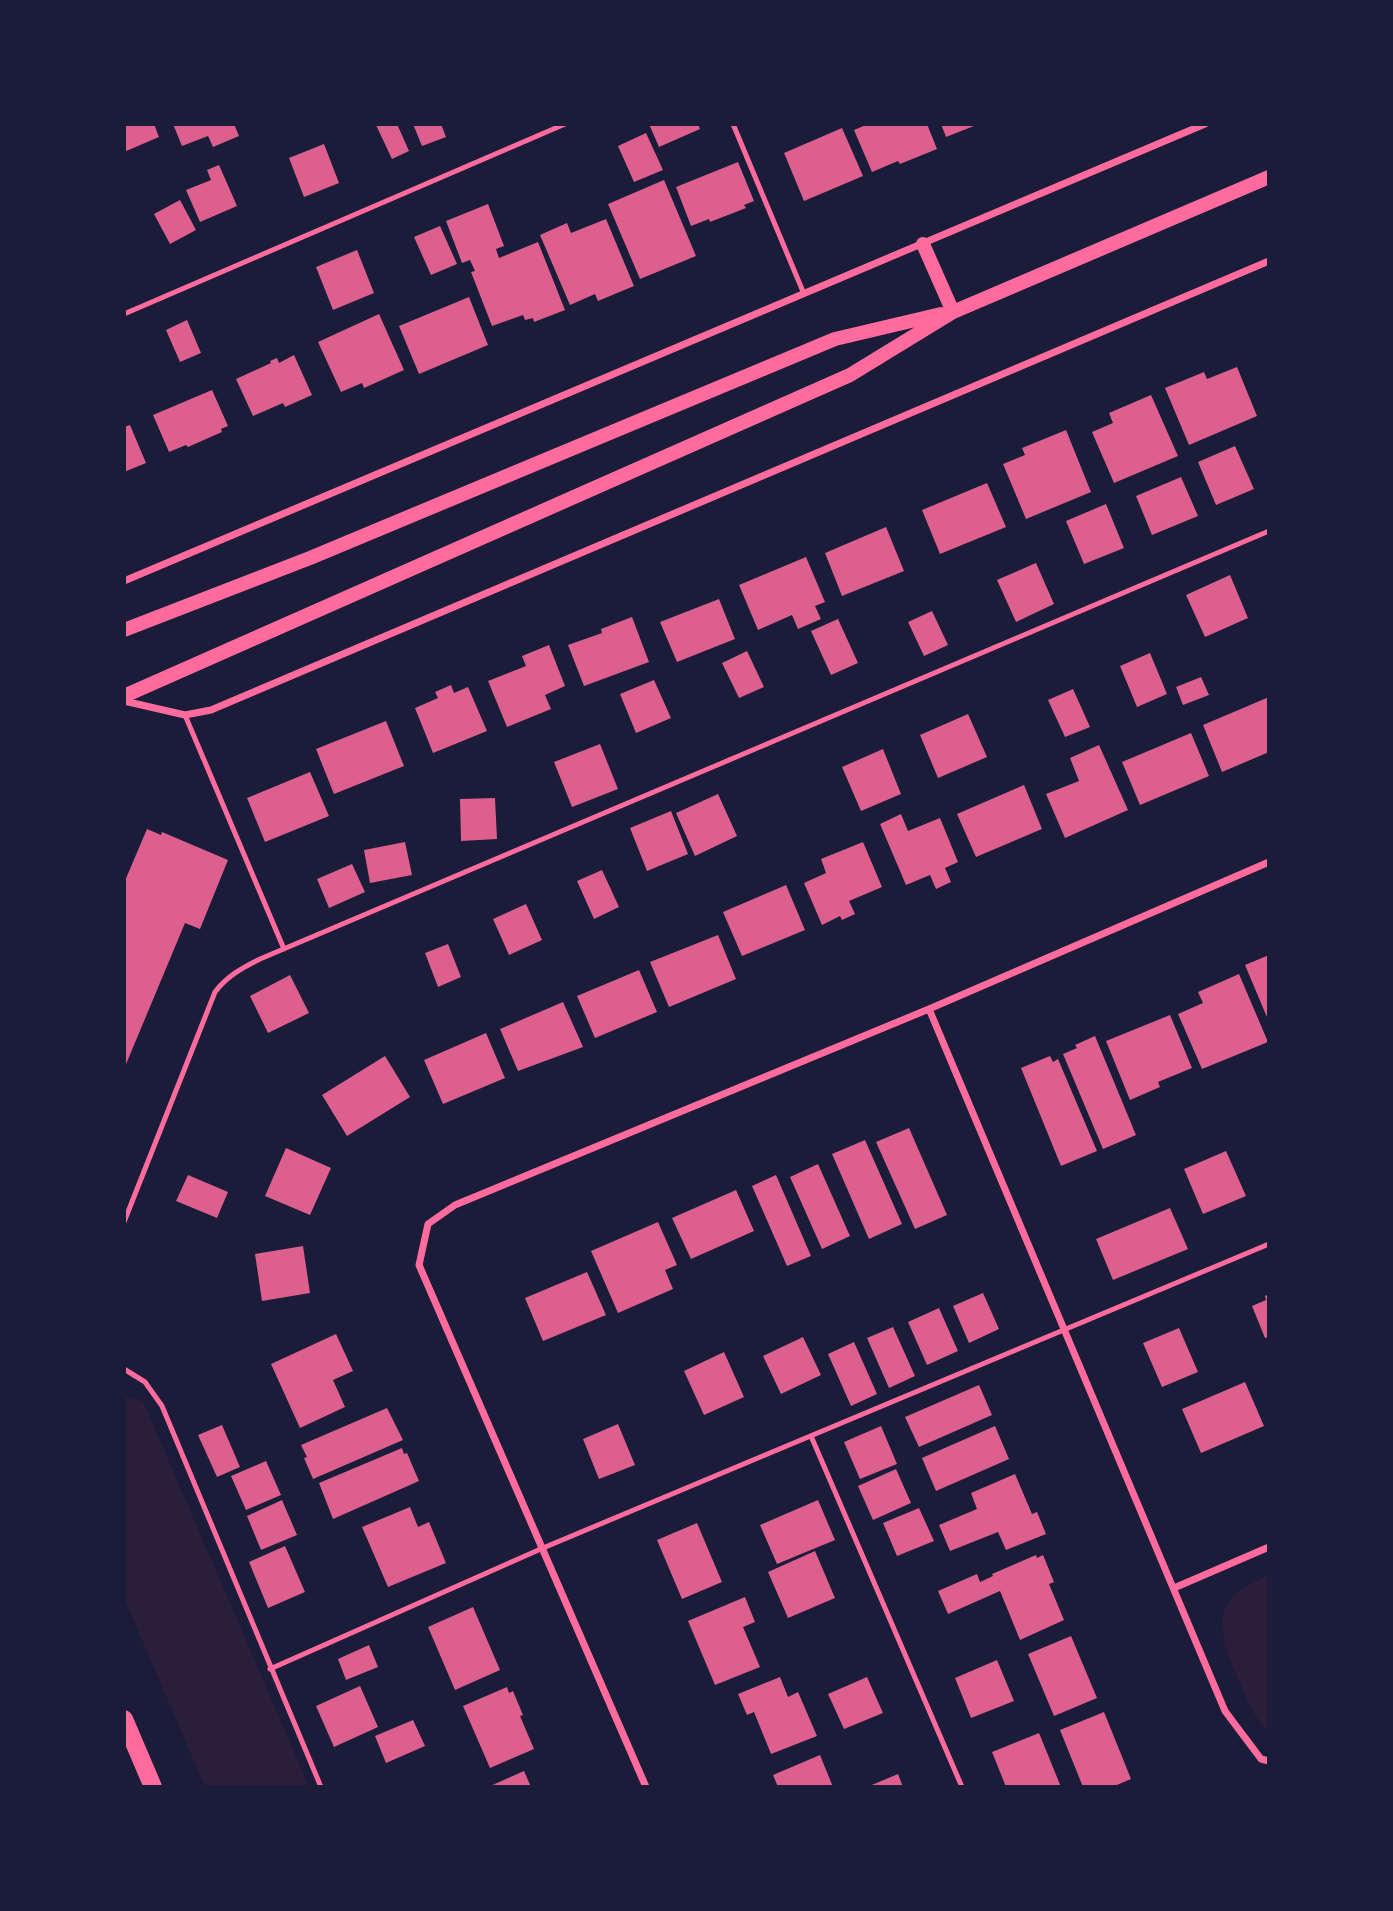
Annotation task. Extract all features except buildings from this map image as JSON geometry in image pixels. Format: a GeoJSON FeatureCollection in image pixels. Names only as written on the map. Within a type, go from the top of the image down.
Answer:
{"type":"FeatureCollection","features":[{"type":"Feature","properties":{"kind":"main road"},"geometry":{"type":"LineString","coordinates":[[124,698],[850,375],[953,312],[1269,177]]}},
{"type":"Feature","properties":{"kind":"main road"},"geometry":{"type":"LineString","coordinates":[[923,244],[953,312]]}},
{"type":"Feature","properties":{"kind":"main road"},"geometry":{"type":"LineString","coordinates":[[124,630],[310,558],[835,339],[953,312]]}},
{"type":"Feature","properties":{"kind":"main road"},"geometry":{"type":"LineString","coordinates":[[124,1719],[153,1787]]}},
{"type":"Feature","properties":{"kind":"street"},"geometry":{"type":"LineString","coordinates":[[124,581],[1205,124]]}},
{"type":"Feature","properties":{"kind":"street"},"geometry":{"type":"LineString","coordinates":[[124,698],[185,715],[211,710],[1269,261]]}},
{"type":"Feature","properties":{"kind":"street"},"geometry":{"type":"LineString","coordinates":[[646,1787],[419,1265],[428,1224],[454,1205],[929,1009],[1269,862]]}},
{"type":"Feature","properties":{"kind":"street"},"geometry":{"type":"LineString","coordinates":[[929,1009],[1226,1711],[1265,1760]]}},
{"type":"Feature","properties":{"kind":"street"},"geometry":{"type":"LineString","coordinates":[[1174,1588],[1269,1547]]}},
{"type":"Feature","properties":{"kind":"lane"},"geometry":{"type":"LineString","coordinates":[[124,314],[565,124]]}},
{"type":"Feature","properties":{"kind":"lane"},"geometry":{"type":"LineString","coordinates":[[733,124],[804,293]]}},
{"type":"Feature","properties":{"kind":"lane"},"geometry":{"type":"LineString","coordinates":[[124,1223],[215,992],[234,972],[1269,531]]}},
{"type":"Feature","properties":{"kind":"lane"},"geometry":{"type":"LineString","coordinates":[[185,715],[284,949]]}},
{"type":"Feature","properties":{"kind":"lane"},"geometry":{"type":"LineString","coordinates":[[270,1670],[543,1548],[1269,1244]]}},
{"type":"Feature","properties":{"kind":"lane"},"geometry":{"type":"LineString","coordinates":[[124,1369],[145,1382],[162,1406],[321,1787]]}},
{"type":"Feature","properties":{"kind":"lane"},"geometry":{"type":"LineString","coordinates":[[811,1436],[962,1787]]}},
{"type":"Feature","properties":{"kind":"shaded area"},"geometry":{"type":"Polygon","coordinates":[[[124,1396],[143,1401],[309,1787],[205,1787],[124,1598],[124,1396]]]}},
{"type":"Feature","properties":{"kind":"shaded area"},"geometry":{"type":"Polygon","coordinates":[[[1269,1575],[1269,1733],[1246,1699],[1222,1628],[1223,1615],[1228,1604],[1250,1584],[1269,1575]]]}}]}
